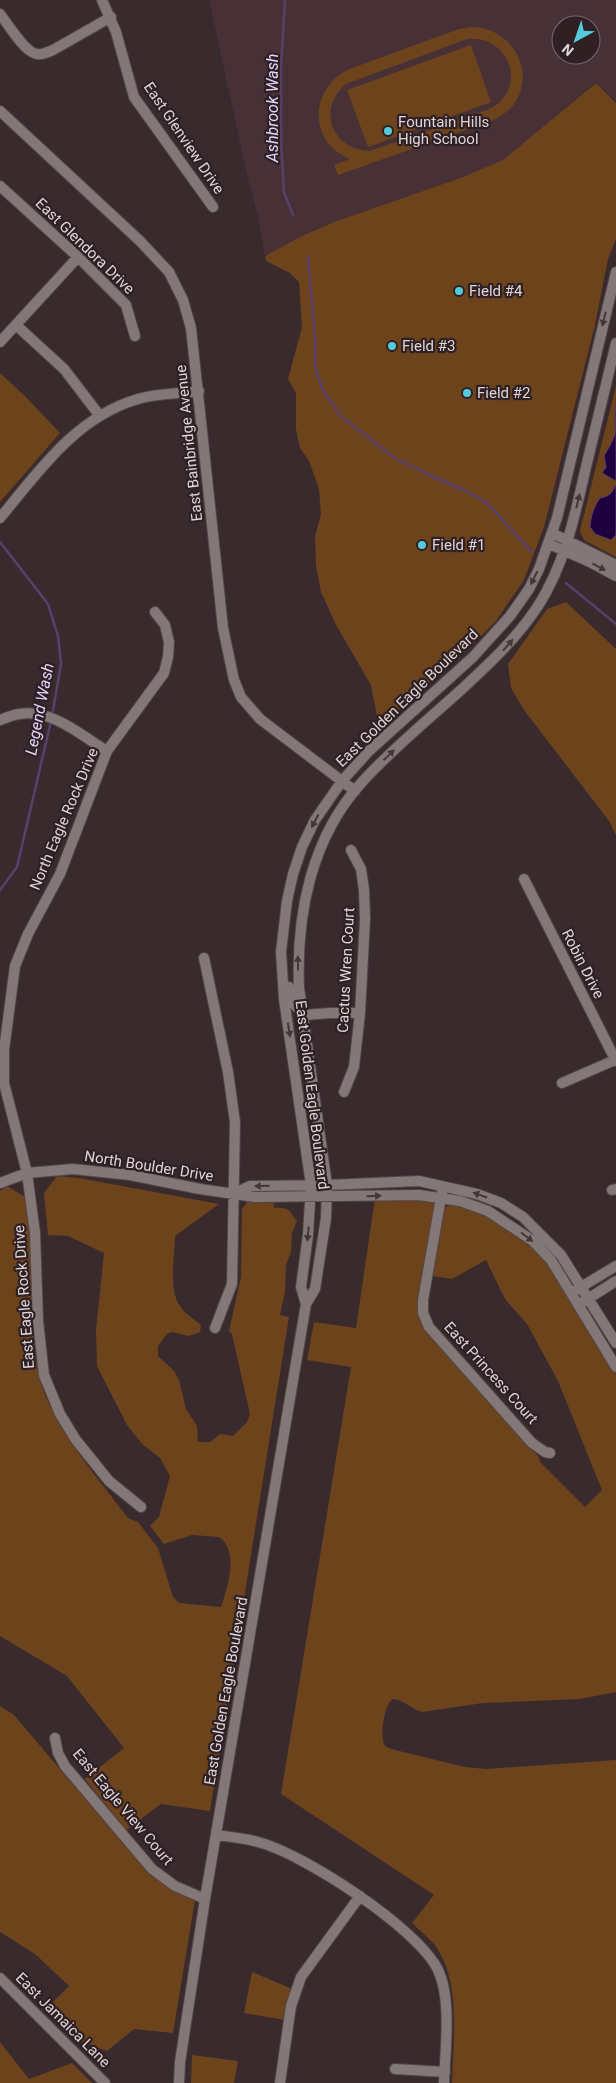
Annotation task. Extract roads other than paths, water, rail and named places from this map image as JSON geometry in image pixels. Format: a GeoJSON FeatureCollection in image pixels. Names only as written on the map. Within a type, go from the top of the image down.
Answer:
{"type":"FeatureCollection","features":[{"type":"Feature","properties":{"kind":"street","name":"East Glenview Drive"},"geometry":{"type":"LineString","coordinates":[[102,0],[111,18],[134,97],[213,207]]}},
{"type":"Feature","properties":{"kind":"street"},"geometry":{"type":"LineString","coordinates":[[0,14],[26,47],[36,54],[44,54],[53,50],[111,18]]}},
{"type":"Feature","properties":{"kind":"street","name":"East Bainbridge Avenue"},"geometry":{"type":"LineString","coordinates":[[0,111],[140,242],[169,272],[183,300],[191,328],[223,628],[234,680],[241,697],[260,718],[355,790]]}},
{"type":"Feature","properties":{"kind":"street","name":"East Glendora Drive"},"geometry":{"type":"LineString","coordinates":[[0,186],[78,256],[126,305],[135,336]]}},
{"type":"Feature","properties":{"kind":"street"},"geometry":{"type":"LineString","coordinates":[[0,342],[78,256]]}},
{"type":"Feature","properties":{"kind":"street","name":"East Golden Eagle Boulevard"},"geometry":{"type":"LineString","coordinates":[[306,1304],[301,1287],[308,1236],[311,1190],[284,1000],[281,952],[287,901],[302,847],[315,820],[342,781],[369,751],[493,636],[529,588],[549,544],[616,272]]}},
{"type":"Feature","properties":{"kind":"street"},"geometry":{"type":"LineString","coordinates":[[16,325],[64,369],[100,416]]}},
{"type":"Feature","properties":{"kind":"street","name":"East Golden Eagle Boulevard"},"geometry":{"type":"LineString","coordinates":[[179,2083],[205,1899],[306,1304],[315,1290],[326,1218],[327,1185],[299,988],[298,960],[303,905],[310,877],[326,836],[355,790],[393,751],[508,646],[539,605],[560,563],[566,545],[616,343]]}},
{"type":"Feature","properties":{"kind":"street"},"geometry":{"type":"LineString","coordinates":[[0,518],[63,444],[100,416],[139,398],[199,391]]}},
{"type":"Feature","properties":{"kind":"street"},"geometry":{"type":"LineString","coordinates":[[552,533],[566,545],[616,576]]}},
{"type":"Feature","properties":{"kind":"street"},"geometry":{"type":"LineString","coordinates":[[549,544],[566,545],[616,566]]}},
{"type":"Feature","properties":{"kind":"street","name":"North Eagle Rock Drive"},"geometry":{"type":"LineString","coordinates":[[4,1083],[4,1050],[16,966],[28,934],[60,874],[107,751],[164,673],[169,642],[165,625],[155,612]]}},
{"type":"Feature","properties":{"kind":"street"},"geometry":{"type":"LineString","coordinates":[[0,720],[19,713],[50,718],[61,722],[107,751]]}},
{"type":"Feature","properties":{"kind":"street","name":"Cactus Wren Court"},"geometry":{"type":"LineString","coordinates":[[344,1092],[354,1066],[360,1014],[365,919],[361,869],[351,850]]}},
{"type":"Feature","properties":{"kind":"street","name":"Robin Drive"},"geometry":{"type":"LineString","coordinates":[[524,879],[616,1061]]}},
{"type":"Feature","properties":{"kind":"street"},"geometry":{"type":"LineString","coordinates":[[281,952],[292,1002],[304,1015],[331,1013],[360,1014]]}},
{"type":"Feature","properties":{"kind":"street"},"geometry":{"type":"LineString","coordinates":[[204,958],[228,1072],[235,1122],[232,1284],[215,1328]]}},
{"type":"Feature","properties":{"kind":"street"},"geometry":{"type":"LineString","coordinates":[[562,1083],[616,1061]]}},
{"type":"Feature","properties":{"kind":"street","name":"East Eagle Rock Drive"},"geometry":{"type":"LineString","coordinates":[[4,1083],[27,1173],[35,1233],[38,1321],[44,1375],[60,1414],[76,1440],[109,1481],[141,1507]]}},
{"type":"Feature","properties":{"kind":"street","name":"North Boulder Drive"},"geometry":{"type":"LineString","coordinates":[[0,1183],[27,1173],[73,1169],[130,1175],[200,1190],[255,1197],[311,1190],[327,1185],[419,1181],[476,1194],[501,1203],[523,1217],[561,1255],[616,1343]]}},
{"type":"Feature","properties":{"kind":"street","name":"East Princess Court"},"geometry":{"type":"LineString","coordinates":[[443,1186],[424,1292],[423,1313],[429,1327],[532,1443],[545,1452],[550,1453]]}},
{"type":"Feature","properties":{"kind":"street","name":"North Boulder Drive"},"geometry":{"type":"LineString","coordinates":[[311,1190],[326,1196],[419,1195],[460,1201],[488,1211],[540,1247],[551,1260],[616,1367]]}},
{"type":"Feature","properties":{"kind":"street"},"geometry":{"type":"LineString","coordinates":[[571,1294],[616,1266]]}},
{"type":"Feature","properties":{"kind":"street"},"geometry":{"type":"LineString","coordinates":[[578,1305],[616,1281]]}},
{"type":"Feature","properties":{"kind":"street","name":"East Eagle View Court"},"geometry":{"type":"LineString","coordinates":[[55,1738],[58,1753],[65,1766],[152,1869],[175,1886],[205,1899]]}},
{"type":"Feature","properties":{"kind":"street"},"geometry":{"type":"LineString","coordinates":[[216,1835],[258,1842],[290,1855],[360,1896],[419,1944],[438,1970],[446,2004],[444,2083]]}},
{"type":"Feature","properties":{"kind":"street"},"geometry":{"type":"LineString","coordinates":[[280,2083],[291,2006],[301,1976],[360,1896]]}},
{"type":"Feature","properties":{"kind":"street","name":"East Jamaica Lane"},"geometry":{"type":"LineString","coordinates":[[0,1978],[105,2083]]}},
{"type":"Feature","properties":{"kind":"street"},"geometry":{"type":"LineString","coordinates":[[395,2068],[445,2072]]}},
{"type":"Feature","properties":{"kind":"waterway","name":"Ashbrook Wash"},"geometry":{"type":"LineString","coordinates":[[285,0],[281,65],[281,142],[284,192],[293,215]]}},
{"type":"Feature","properties":{"kind":"waterway"},"geometry":{"type":"LineString","coordinates":[[308,256],[315,338],[315,367],[323,391],[342,417],[395,458],[466,491],[487,503],[532,552]]}},
{"type":"Feature","properties":{"kind":"waterway","name":"Legend Wash"},"geometry":{"type":"LineString","coordinates":[[0,542],[48,604],[58,636],[61,664],[52,716]]}},
{"type":"Feature","properties":{"kind":"waterway"},"geometry":{"type":"LineString","coordinates":[[566,583],[616,624]]}},
{"type":"Feature","properties":{"kind":"waterway","name":"Legend Wash"},"geometry":{"type":"LineString","coordinates":[[0,890],[17,867],[51,721]]}},
{"type":"Feature","properties":{"kind":"place","name":"Fountain Hills High School"},"geometry":{"type":"Point","coordinates":[388,131]}},
{"type":"Feature","properties":{"kind":"place","name":"Field #4"},"geometry":{"type":"Point","coordinates":[459,291]}},
{"type":"Feature","properties":{"kind":"place","name":"Field #3"},"geometry":{"type":"Point","coordinates":[392,346]}},
{"type":"Feature","properties":{"kind":"place","name":"Field #2"},"geometry":{"type":"Point","coordinates":[467,393]}},
{"type":"Feature","properties":{"kind":"place","name":"Field #1"},"geometry":{"type":"Point","coordinates":[422,545]}}]}
